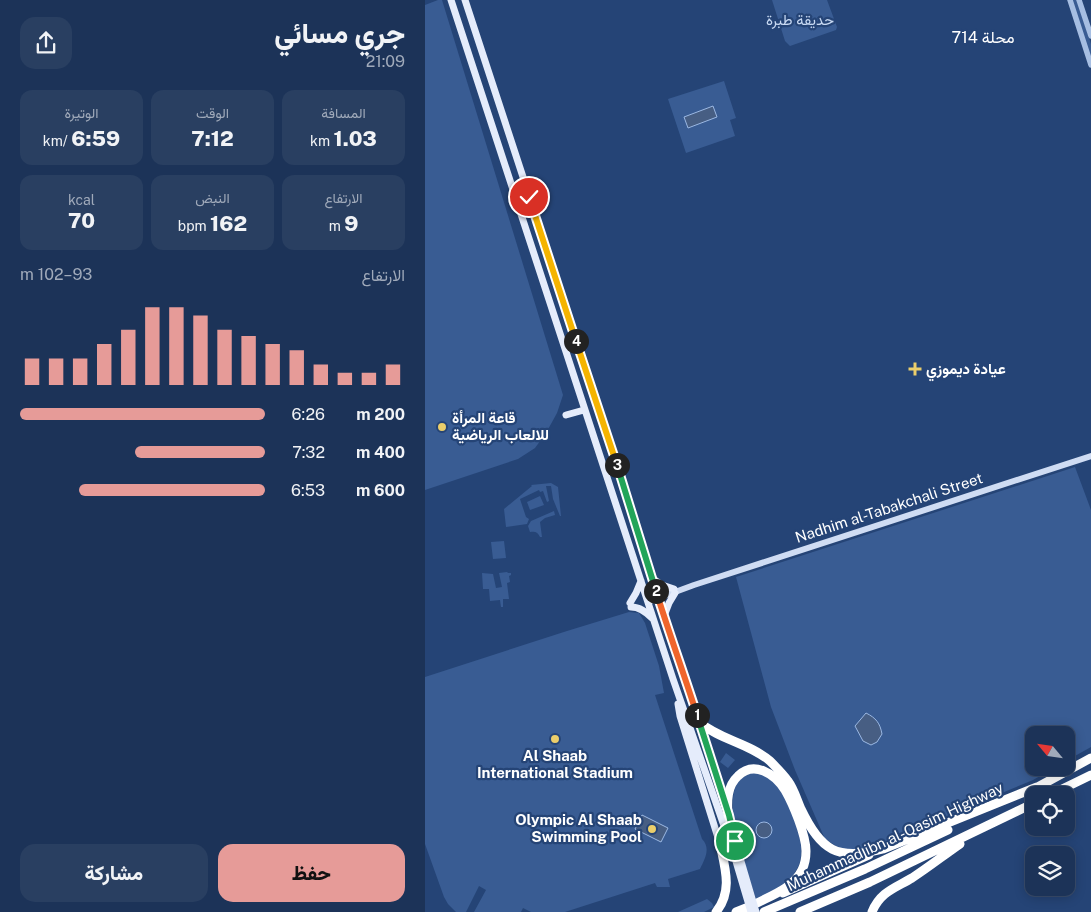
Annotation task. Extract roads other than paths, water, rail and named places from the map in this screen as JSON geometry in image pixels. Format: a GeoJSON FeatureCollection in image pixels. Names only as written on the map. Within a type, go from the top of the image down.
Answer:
{"type":"FeatureCollection","features":[{"type":"Feature","properties":{"kind":"highway"},"geometry":{"type":"LineString","coordinates":[[699,722],[718,735],[755,751],[778,768],[789,782],[805,816],[818,837],[828,848],[839,852],[855,855],[883,849],[1025,792]]}},
{"type":"Feature","properties":{"kind":"highway","name":"Muhammad ibn al-Qasim Highway"},"geometry":{"type":"LineString","coordinates":[[1039,786],[1091,758]]}},
{"type":"Feature","properties":{"kind":"highway"},"geometry":{"type":"LineString","coordinates":[[729,815],[728,797],[733,782],[743,772],[755,768],[766,771],[781,785],[798,820],[806,851],[802,870],[797,878],[757,908]]}},
{"type":"Feature","properties":{"kind":"highway"},"geometry":{"type":"LineString","coordinates":[[1069,786],[1091,775]]}},
{"type":"Feature","properties":{"kind":"highway","name":"Muhammad ibn al-Qasim Highway"},"geometry":{"type":"LineString","coordinates":[[764,912],[865,869],[1025,793]]}},
{"type":"Feature","properties":{"kind":"highway","name":"Muhammad ibn al-Qasim Highway"},"geometry":{"type":"LineString","coordinates":[[800,912],[870,882],[1025,808]]}},
{"type":"Feature","properties":{"kind":"highway"},"geometry":{"type":"LineString","coordinates":[[872,912],[888,891],[911,878],[983,829]]}},
{"type":"Feature","properties":{"kind":"highway"},"geometry":{"type":"LineString","coordinates":[[716,912],[725,894],[727,873],[719,844]]}},
{"type":"Feature","properties":{"kind":"highway"},"geometry":{"type":"LineString","coordinates":[[757,908],[883,849]]}},
{"type":"Feature","properties":{"kind":"highway"},"geometry":{"type":"LineString","coordinates":[[736,912],[748,910]]}},
{"type":"Feature","properties":{"kind":"main road"},"geometry":{"type":"LineString","coordinates":[[451,0],[673,679],[757,908]]}},
{"type":"Feature","properties":{"kind":"main road"},"geometry":{"type":"LineString","coordinates":[[465,0],[621,476],[664,617],[729,815],[732,842],[748,910]]}},
{"type":"Feature","properties":{"kind":"main road"},"geometry":{"type":"LineString","coordinates":[[567,415],[584,410]]}},
{"type":"Feature","properties":{"kind":"main road","name":"Nadhim al-Tabakchali Street"},"geometry":{"type":"LineString","coordinates":[[647,599],[1091,456]]}},
{"type":"Feature","properties":{"kind":"main road"},"geometry":{"type":"LineString","coordinates":[[652,578],[675,591],[664,617]]}},
{"type":"Feature","properties":{"kind":"main road"},"geometry":{"type":"LineString","coordinates":[[641,581],[631,605],[642,609],[654,619]]}},
{"type":"Feature","properties":{"kind":"main road"},"geometry":{"type":"LineString","coordinates":[[673,679],[680,716],[719,844]]}},
{"type":"Feature","properties":{"kind":"street"},"geometry":{"type":"LineString","coordinates":[[1070,0],[1091,65]]}},
{"type":"Feature","properties":{"kind":"street"},"geometry":{"type":"LineString","coordinates":[[1079,0],[1091,36]]}},
{"type":"Feature","properties":{"kind":"place","name":"عيادة ديموزي"},"geometry":{"type":"Point","coordinates":[915,369]}},
{"type":"Feature","properties":{"kind":"place","name":"قاعة المرأة للالعاب الرياضية"},"geometry":{"type":"Point","coordinates":[442,427]}},
{"type":"Feature","properties":{"kind":"place","name":"Al Shaab International Stadium"},"geometry":{"type":"Point","coordinates":[555,739]}},
{"type":"Feature","properties":{"kind":"place","name":"Olympic Al Shaab Swimming Pool"},"geometry":{"type":"Point","coordinates":[652,829]}},
{"type":"Feature","properties":{"kind":"district","name":"محلة 714"},"geometry":{"type":"Point","coordinates":[983,37]}},
{"type":"Feature","properties":{"kind":"park label","name":"حديقة طبرة"},"geometry":{"type":"Point","coordinates":[800,20]}}]}
